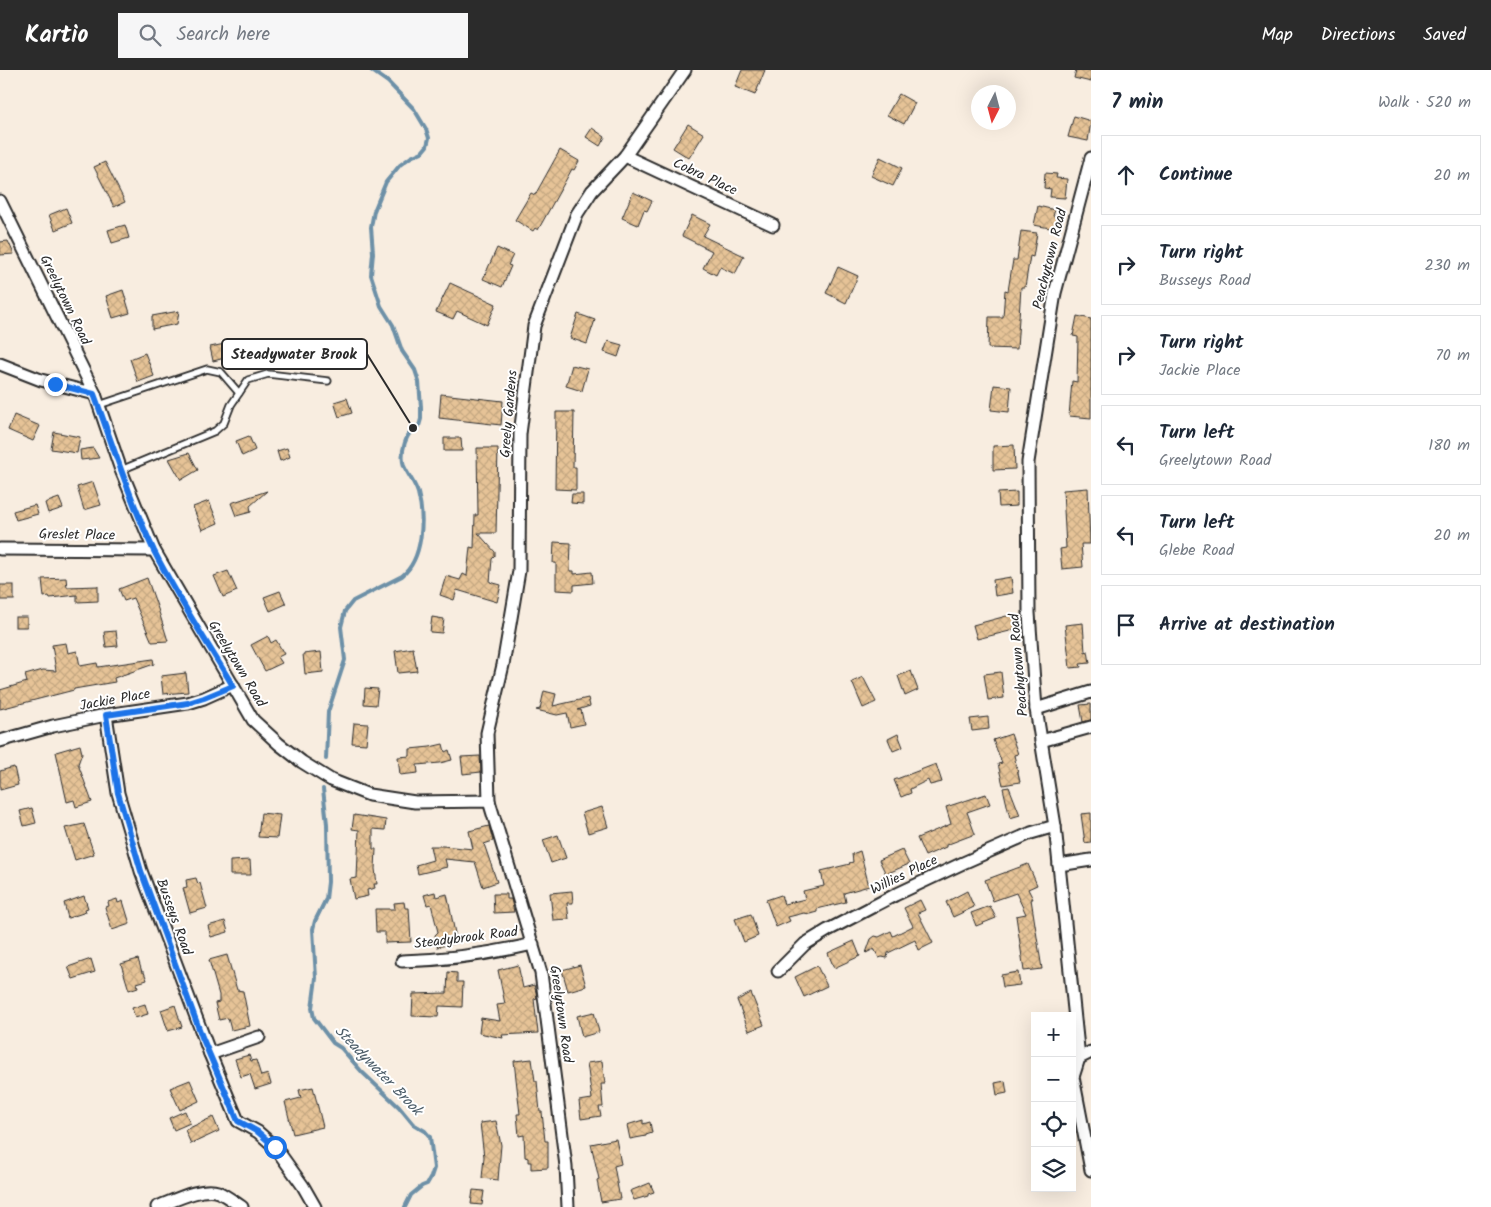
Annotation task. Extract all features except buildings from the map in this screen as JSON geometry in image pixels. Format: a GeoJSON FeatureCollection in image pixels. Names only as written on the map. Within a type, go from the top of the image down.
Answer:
{"type":"FeatureCollection","features":[{"type":"Feature","properties":{"kind":"street","name":"Greely Gardens"},"geometry":{"type":"LineString","coordinates":[[489,801],[487,733],[503,665],[519,571],[520,434],[534,326],[577,214],[592,191],[624,156],[685,70]]}},
{"type":"Feature","properties":{"kind":"street","name":"Cobra Place"},"geometry":{"type":"LineString","coordinates":[[624,156],[773,225]]}},
{"type":"Feature","properties":{"kind":"street","name":"Peachytown Road"},"geometry":{"type":"LineString","coordinates":[[1091,158],[1055,292],[1028,462],[1029,613],[1036,709],[1055,826],[1079,1058],[1073,1077],[1091,1170]]}},
{"type":"Feature","properties":{"kind":"street","name":"Greelytown Road"},"geometry":{"type":"LineString","coordinates":[[0,201],[94,394],[121,470],[154,550],[253,720],[287,750],[331,780],[369,795],[415,802],[489,801],[541,973],[566,1166],[568,1207]]}},
{"type":"Feature","properties":{"kind":"street"},"geometry":{"type":"LineString","coordinates":[[0,364],[55,384],[94,394]]}},
{"type":"Feature","properties":{"kind":"street","name":"Greslet Place"},"geometry":{"type":"LineString","coordinates":[[0,549],[154,550]]}},
{"type":"Feature","properties":{"kind":"street","name":"Jackie Place"},"geometry":{"type":"LineString","coordinates":[[0,741],[53,726],[106,715],[188,703],[233,686]]}},
{"type":"Feature","properties":{"kind":"street"},"geometry":{"type":"LineString","coordinates":[[1036,709],[1091,692]]}},
{"type":"Feature","properties":{"kind":"street","name":"Busseys Road"},"geometry":{"type":"LineString","coordinates":[[106,715],[118,793],[136,854],[210,1054],[238,1121],[258,1132],[275,1147],[303,1186],[315,1207]]}},
{"type":"Feature","properties":{"kind":"street"},"geometry":{"type":"LineString","coordinates":[[1041,741],[1091,727]]}},
{"type":"Feature","properties":{"kind":"street","name":"Willies Place"},"geometry":{"type":"LineString","coordinates":[[778,971],[805,944],[844,922],[1031,833],[1055,826]]}},
{"type":"Feature","properties":{"kind":"street"},"geometry":{"type":"LineString","coordinates":[[1059,865],[1091,860]]}},
{"type":"Feature","properties":{"kind":"street","name":"Steadybrook Road"},"geometry":{"type":"LineString","coordinates":[[402,961],[494,953],[533,944]]}},
{"type":"Feature","properties":{"kind":"street"},"geometry":{"type":"LineString","coordinates":[[210,1054],[259,1037]]}},
{"type":"Feature","properties":{"kind":"street"},"geometry":{"type":"LineString","coordinates":[[1079,1058],[1091,1052]]}},
{"type":"Feature","properties":{"kind":"street"},"geometry":{"type":"LineString","coordinates":[[157,1207],[204,1191],[216,1192],[242,1207]]}},
{"type":"Feature","properties":{"kind":"lane"},"geometry":{"type":"LineString","coordinates":[[98,405],[207,368],[222,372],[239,393]]}},
{"type":"Feature","properties":{"kind":"lane"},"geometry":{"type":"LineString","coordinates":[[121,470],[215,431],[224,423],[231,405],[248,380],[268,374],[328,381]]}},
{"type":"Feature","properties":{"kind":"waterway","name":"Steadywater Brook"},"geometry":{"type":"LineString","coordinates":[[326,759],[328,712],[345,660],[341,627],[345,611],[353,601],[402,576],[409,569],[418,549],[422,526],[418,493],[403,461],[403,449],[407,437],[419,426],[421,419],[419,382],[415,370],[402,351],[393,325],[381,306],[371,275],[373,253],[371,227],[374,211],[386,182],[400,165],[422,152],[427,146],[429,138],[414,109],[388,82],[371,70]]}},
{"type":"Feature","properties":{"kind":"waterway","name":"Steadywater Brook"},"geometry":{"type":"LineString","coordinates":[[323,789],[327,824],[328,882],[326,899],[313,929],[316,978],[312,1008],[314,1018],[333,1043],[341,1048],[362,1072],[399,1107],[413,1124],[425,1131],[430,1137],[434,1168],[431,1177],[427,1184],[411,1195],[405,1207]]}},
{"type":"Feature","properties":{"kind":"place","name":"Steadywater Brook"},"geometry":{"type":"Point","coordinates":[413,428]}},
{"type":"Feature","properties":{"kind":"route"},"geometry":{"type":"LineString","coordinates":[[55,384],[94,394],[121,470],[154,550],[233,686],[188,703],[106,715],[118,793],[141,871],[202,1037],[238,1121],[258,1132],[275,1147]]}}]}
